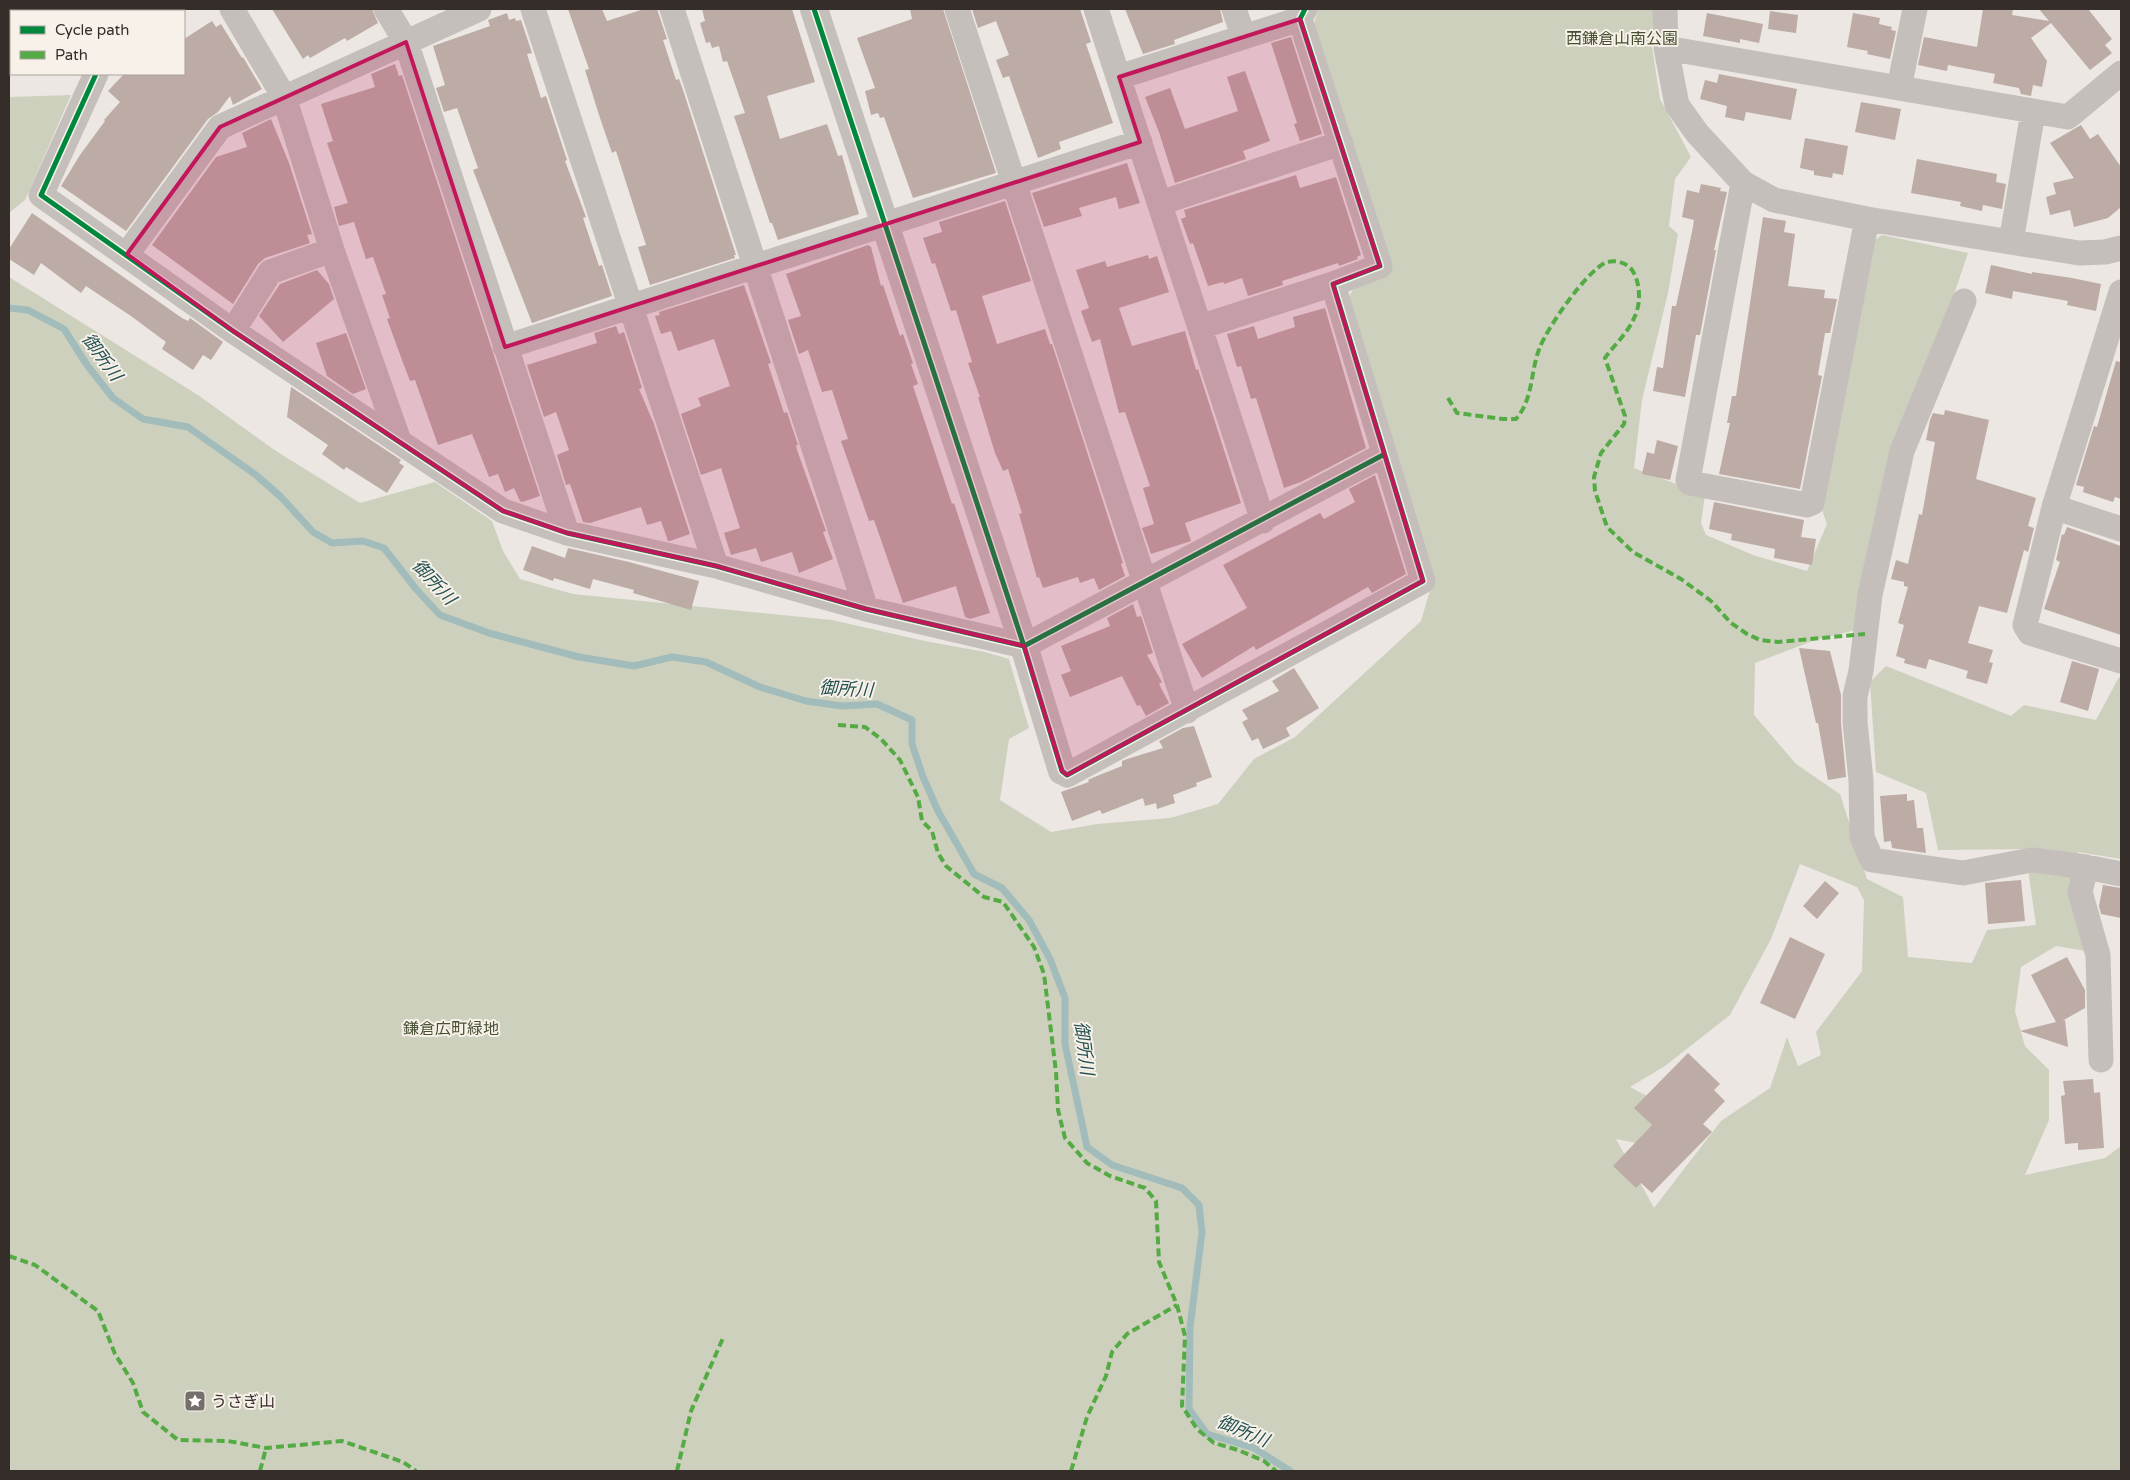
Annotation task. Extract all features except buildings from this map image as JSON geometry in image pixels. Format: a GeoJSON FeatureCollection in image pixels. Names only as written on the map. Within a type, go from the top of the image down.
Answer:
{"type":"FeatureCollection","features":[{"type":"Feature","properties":{"kind":"street"},"geometry":{"type":"LineString","coordinates":[[232,9],[284,97],[332,250],[400,441]]}},
{"type":"Feature","properties":{"kind":"street"},"geometry":{"type":"LineString","coordinates":[[386,9],[406,42],[567,533]]}},
{"type":"Feature","properties":{"kind":"street"},"geometry":{"type":"LineString","coordinates":[[127,254],[220,126],[479,9]]}},
{"type":"Feature","properties":{"kind":"street"},"geometry":{"type":"LineString","coordinates":[[533,9],[716,566]]}},
{"type":"Feature","properties":{"kind":"street"},"geometry":{"type":"LineString","coordinates":[[672,9],[866,609]]}},
{"type":"Feature","properties":{"kind":"street"},"geometry":{"type":"LineString","coordinates":[[814,9],[1024,646],[1062,771],[1067,775],[1423,581],[1383,455],[1333,284]]}},
{"type":"Feature","properties":{"kind":"street"},"geometry":{"type":"LineString","coordinates":[[957,9],[1187,711]]}},
{"type":"Feature","properties":{"kind":"street"},"geometry":{"type":"LineString","coordinates":[[1096,9],[1263,521]]}},
{"type":"Feature","properties":{"kind":"street"},"geometry":{"type":"LineString","coordinates":[[1234,9],[1243,36]]}},
{"type":"Feature","properties":{"kind":"street"},"geometry":{"type":"LineString","coordinates":[[1665,9],[1666,48],[1677,105],[1697,133],[1743,183],[1774,200],[1867,220],[2079,253],[2105,252],[2121,248]]}},
{"type":"Feature","properties":{"kind":"street"},"geometry":{"type":"LineString","coordinates":[[1899,88],[1915,9]]}},
{"type":"Feature","properties":{"kind":"street"},"geometry":{"type":"LineString","coordinates":[[1118,77],[1243,36],[1302,14],[1380,266],[1333,284],[1200,327]]}},
{"type":"Feature","properties":{"kind":"street"},"geometry":{"type":"LineString","coordinates":[[1666,48],[2068,117],[2121,73]]}},
{"type":"Feature","properties":{"kind":"street"},"geometry":{"type":"LineString","coordinates":[[96,75],[41,195],[234,331],[400,441],[450,478],[503,511],[567,533],[716,566],[866,609],[1024,646],[1263,521],[1383,455]]}},
{"type":"Feature","properties":{"kind":"street"},"geometry":{"type":"LineString","coordinates":[[2011,242],[2033,112]]}},
{"type":"Feature","properties":{"kind":"street"},"geometry":{"type":"LineString","coordinates":[[505,347],[1140,142]]}},
{"type":"Feature","properties":{"kind":"street"},"geometry":{"type":"LineString","coordinates":[[1160,203],[1341,143]]}},
{"type":"Feature","properties":{"kind":"street"},"geometry":{"type":"LineString","coordinates":[[1743,183],[1688,480],[1690,483],[1807,505],[1812,503],[1867,220]]}},
{"type":"Feature","properties":{"kind":"street"},"geometry":{"type":"LineString","coordinates":[[234,331],[270,272],[332,250]]}},
{"type":"Feature","properties":{"kind":"street"},"geometry":{"type":"LineString","coordinates":[[2121,292],[2054,507],[2025,625],[2030,633],[2121,661]]}},
{"type":"Feature","properties":{"kind":"street"},"geometry":{"type":"LineString","coordinates":[[1964,301],[1902,451],[1870,595],[1861,671],[1855,696],[1862,837],[1872,860],[1963,873],[2032,860],[2121,874]]}},
{"type":"Feature","properties":{"kind":"street"},"geometry":{"type":"LineString","coordinates":[[2054,507],[2121,529]]}},
{"type":"Feature","properties":{"kind":"street"},"geometry":{"type":"LineString","coordinates":[[2086,867],[2080,892],[2098,955],[2101,1060]]}},
{"type":"Feature","properties":{"kind":"highlighted area"},"geometry":{"type":"Polygon","coordinates":[[[1300,19],[1380,266],[1333,284],[1423,581],[1067,775],[1062,771],[1024,646],[866,609],[716,566],[567,533],[503,511],[233,331],[127,254],[220,127],[406,42],[505,347],[1140,142],[1119,77],[1300,19]]]}},
{"type":"Feature","properties":{"kind":"green space"},"geometry":{"type":"Polygon","coordinates":[[[1318,9],[1655,9],[1651,40],[1660,99],[1691,157],[1675,179],[1669,226],[1678,234],[1668,293],[1642,400],[1634,468],[1705,495],[1701,523],[1706,535],[1753,555],[1807,571],[1827,524],[1822,510],[1872,242],[1882,235],[1968,253],[1930,365],[1856,630],[1815,640],[1755,663],[1754,715],[1796,764],[1840,794],[1867,879],[1903,897],[1908,957],[1972,963],[1987,930],[2036,925],[2029,876],[2030,849],[1938,850],[1926,793],[1876,772],[1870,682],[1886,666],[2011,716],[2024,705],[2096,720],[2119,677],[2121,678],[2121,859],[2078,852],[2072,894],[2086,951],[2056,946],[2021,967],[2015,1011],[2025,1046],[2049,1070],[2049,1120],[2025,1175],[2105,1158],[2121,1146],[2121,1471],[9,1471],[9,277],[198,395],[276,451],[360,503],[435,482],[492,521],[503,551],[520,579],[573,594],[832,620],[925,641],[985,652],[1009,659],[1029,728],[1009,739],[1000,800],[1051,832],[1097,824],[1170,818],[1218,804],[1254,759],[1295,737],[1421,621],[1433,580],[1348,298],[1353,290],[1379,277],[1313,28],[1318,9]],[[1800,864],[1771,939],[1730,1015],[1665,1066],[1630,1087],[1662,1104],[1659,1125],[1641,1144],[1616,1139],[1654,1208],[1721,1121],[1770,1088],[1787,1037],[1798,1066],[1821,1055],[1816,1032],[1862,971],[1864,900],[1857,887],[1800,864]]]}},
{"type":"Feature","properties":{"kind":"green space"},"geometry":{"type":"Polygon","coordinates":[[[71,95],[25,200],[9,213],[9,97],[71,95]]]}},
{"type":"Feature","properties":{"kind":"waterway","name":"御所川"},"geometry":{"type":"LineString","coordinates":[[9,308],[28,310],[64,329],[87,365],[113,398],[143,419],[188,427],[256,475],[281,497],[313,532],[332,543],[363,541],[384,548],[416,589],[440,615],[489,633],[579,657],[634,666],[672,657],[706,662],[760,687],[806,701],[842,706],[877,704],[912,720],[912,744],[923,777],[938,811],[974,874],[1002,888],[1029,920],[1050,959],[1065,998],[1065,1044],[1087,1147],[1112,1165],[1182,1188],[1199,1205],[1202,1232],[1190,1327],[1189,1409],[1207,1434],[1254,1448],[1290,1471]]}},
{"type":"Feature","properties":{"kind":"marked path"},"geometry":{"type":"LineString","coordinates":[[1448,398],[1457,413],[1516,419],[1526,402],[1540,347],[1568,301],[1588,278],[1605,263],[1616,261],[1627,265],[1632,270],[1637,281],[1638,307],[1628,329],[1605,358],[1625,416],[1624,424],[1601,453],[1594,477],[1595,491],[1607,527],[1633,552],[1681,579],[1711,601],[1731,623],[1760,640],[1778,642],[1865,634]]}},
{"type":"Feature","properties":{"kind":"marked path"},"geometry":{"type":"LineString","coordinates":[[838,725],[865,727],[881,739],[900,760],[918,797],[922,821],[932,831],[938,853],[946,866],[984,897],[1003,902],[1034,947],[1044,974],[1056,1072],[1058,1110],[1065,1138],[1087,1163],[1110,1176],[1145,1188],[1156,1201],[1159,1262],[1177,1305],[1185,1336],[1182,1406],[1197,1429],[1214,1443],[1238,1450],[1264,1461],[1276,1471]]}},
{"type":"Feature","properties":{"kind":"marked path"},"geometry":{"type":"LineString","coordinates":[[9,1256],[35,1265],[98,1311],[115,1354],[133,1383],[143,1412],[178,1440],[228,1441],[266,1448],[342,1441],[403,1462],[416,1471]]}},
{"type":"Feature","properties":{"kind":"marked path"},"geometry":{"type":"LineString","coordinates":[[1071,1471],[1087,1417],[1106,1376],[1112,1352],[1127,1334],[1177,1305]]}},
{"type":"Feature","properties":{"kind":"marked path"},"geometry":{"type":"LineString","coordinates":[[677,1471],[691,1411],[723,1338]]}},
{"type":"Feature","properties":{"kind":"marked path"},"geometry":{"type":"LineString","coordinates":[[260,1471],[266,1448]]}},
{"type":"Feature","properties":{"kind":"cycle path"},"geometry":{"type":"LineString","coordinates":[[814,9],[1024,646],[1062,771],[1067,775],[1423,581],[1333,284],[1380,266],[1300,19],[1305,9]]}},
{"type":"Feature","properties":{"kind":"cycle path"},"geometry":{"type":"LineString","coordinates":[[96,75],[41,195],[233,331],[503,511],[567,533],[716,566],[866,609],[1024,646],[1383,455]]}},
{"type":"Feature","properties":{"kind":"place","name":"うさぎ山"},"geometry":{"type":"Point","coordinates":[195,1401]}},
{"type":"Feature","properties":{"kind":"park label","name":"西鎌倉山南公園"},"geometry":{"type":"Point","coordinates":[1622,38]}},
{"type":"Feature","properties":{"kind":"park label","name":"鎌倉広町緑地"},"geometry":{"type":"Point","coordinates":[451,1028]}}]}
